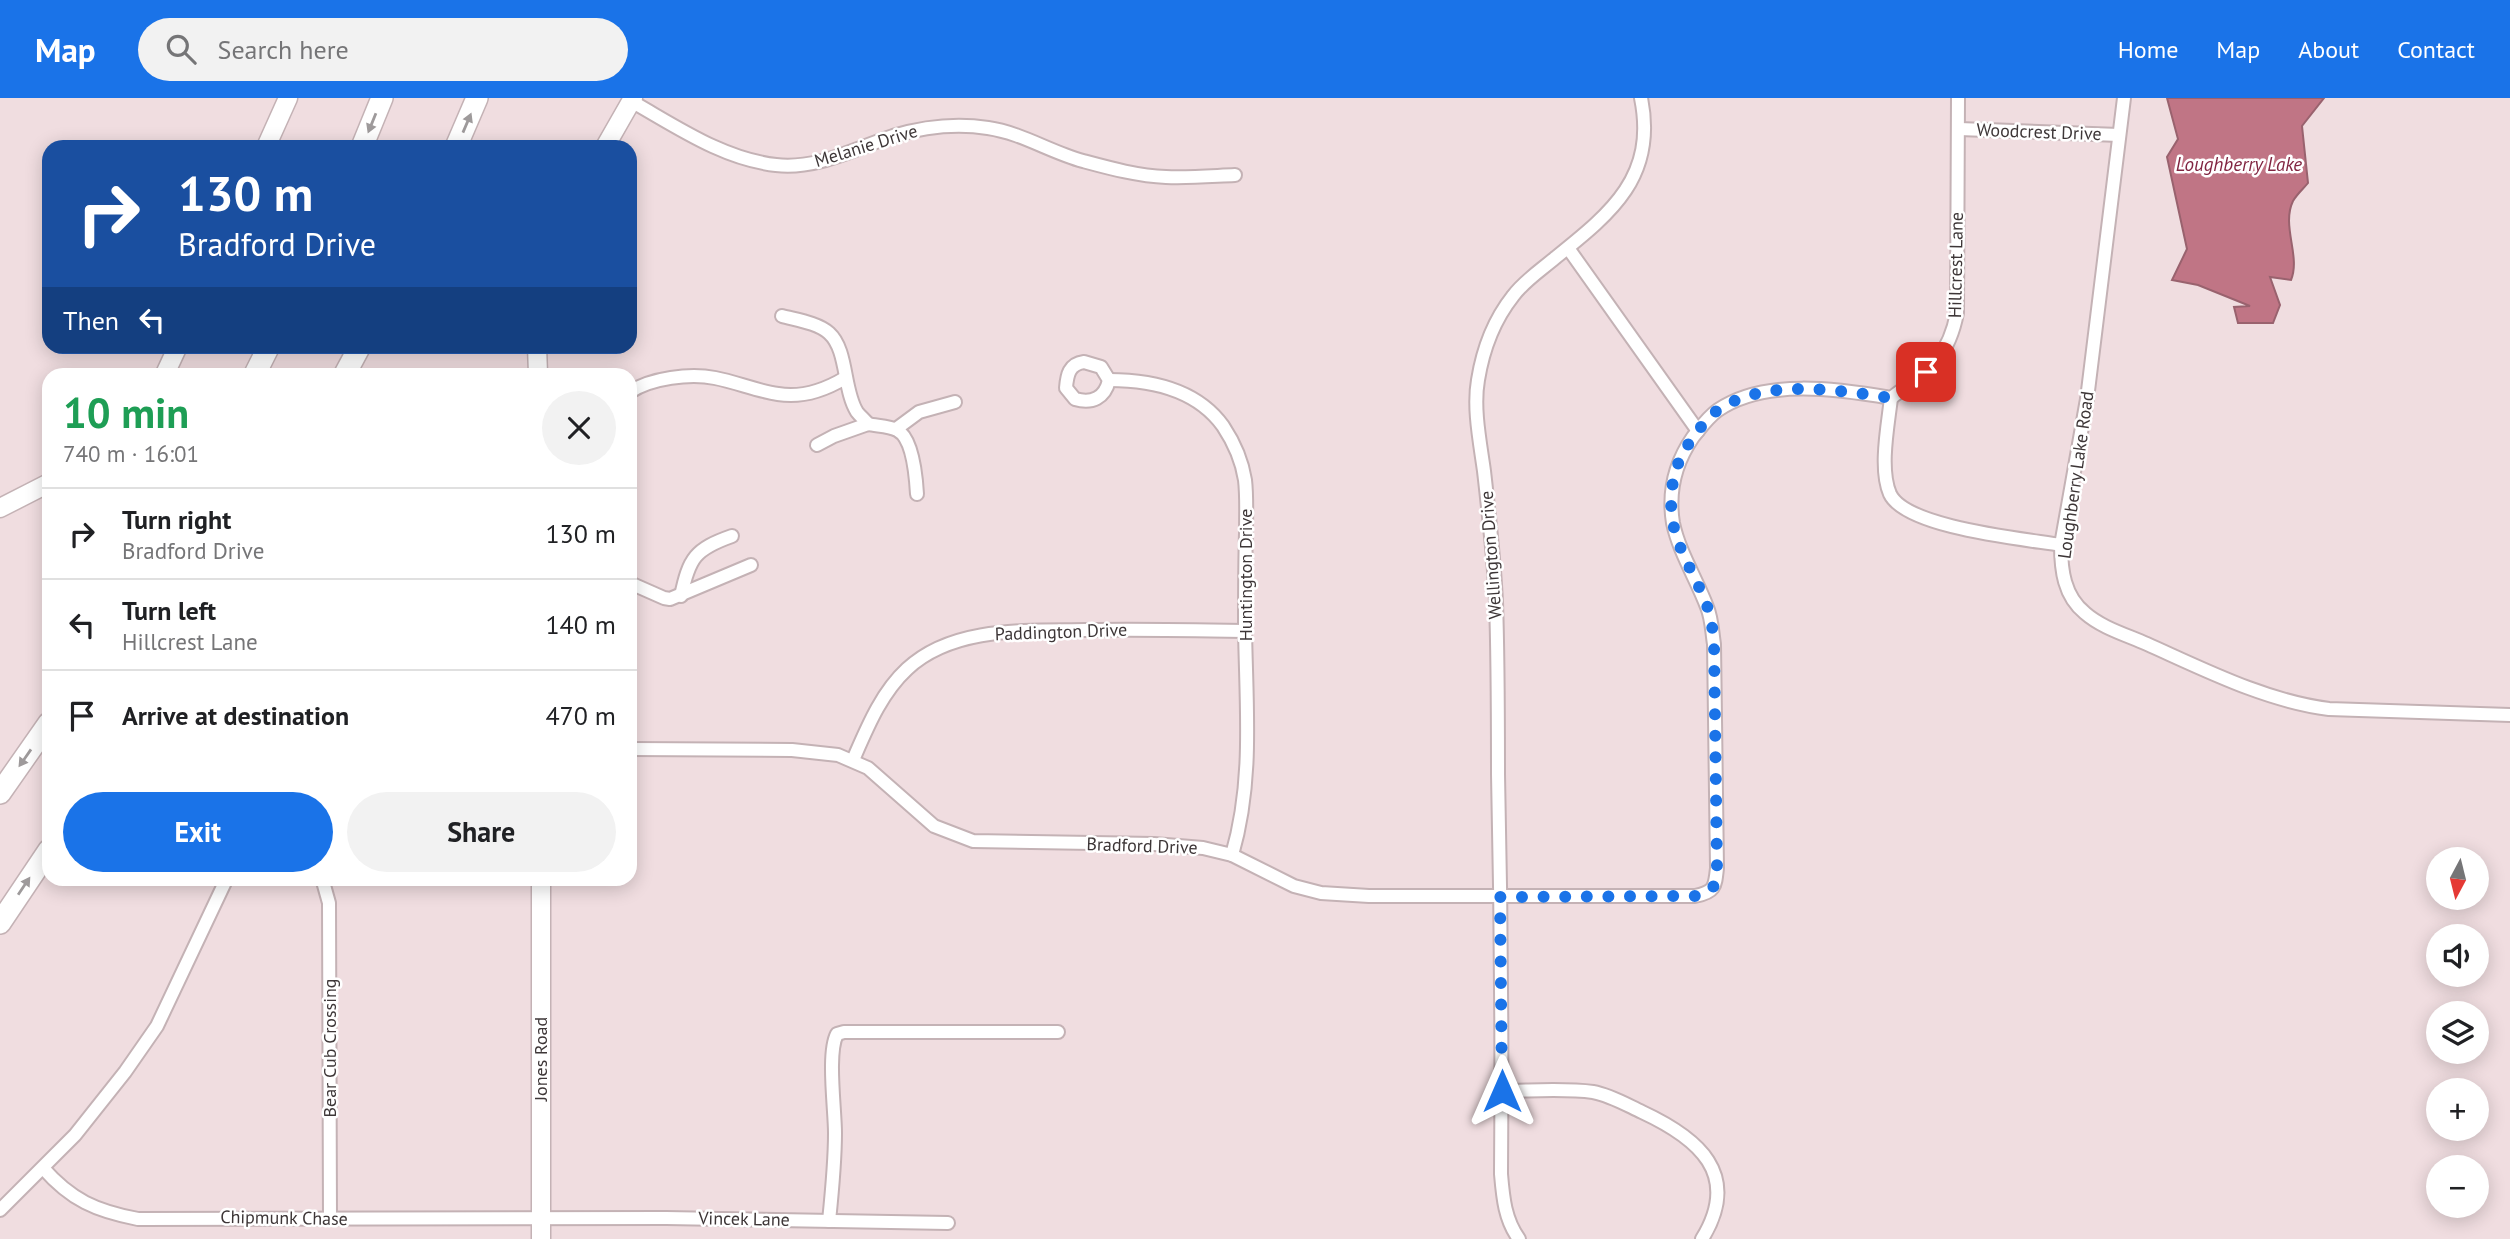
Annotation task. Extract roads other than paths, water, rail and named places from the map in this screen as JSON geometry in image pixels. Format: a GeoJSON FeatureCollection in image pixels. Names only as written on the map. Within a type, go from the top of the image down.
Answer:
{"type":"FeatureCollection","features":[{"type":"Feature","properties":{"kind":"highway"},"geometry":{"type":"LineString","coordinates":[[365,140],[382,98]]}},
{"type":"Feature","properties":{"kind":"highway"},"geometry":{"type":"LineString","coordinates":[[459,140],[477,98]]}},
{"type":"Feature","properties":{"kind":"highway"},"geometry":{"type":"LineString","coordinates":[[0,793],[42,733]]}},
{"type":"Feature","properties":{"kind":"highway"},"geometry":{"type":"LineString","coordinates":[[0,923],[42,860]]}},
{"type":"Feature","properties":{"kind":"street"},"geometry":{"type":"LineString","coordinates":[[269,140],[288,98]]}},
{"type":"Feature","properties":{"kind":"street","name":"Wellington Drive"},"geometry":{"type":"LineString","coordinates":[[1519,1239],[1511,1227],[1501,1174],[1495,591],[1480,445],[1478,381],[1484,352],[1502,311],[1527,281],[1568,248],[1623,196],[1630,184],[1640,162],[1644,137],[1642,98]]}},
{"type":"Feature","properties":{"kind":"street","name":"Hillcrest Lane"},"geometry":{"type":"LineString","coordinates":[[1891,398],[1926,372],[1940,358],[1952,338],[1957,313],[1958,98]]}},
{"type":"Feature","properties":{"kind":"street","name":"Loughberry Lake Road"},"geometry":{"type":"LineString","coordinates":[[2124,98],[2087,399],[2062,545],[2061,563],[2071,597],[2084,613],[2100,623],[2196,666],[2305,706],[2510,715]]}},
{"type":"Feature","properties":{"kind":"street"},"geometry":{"type":"LineString","coordinates":[[609,140],[632,100]]}},
{"type":"Feature","properties":{"kind":"street","name":"Melanie Drive"},"geometry":{"type":"LineString","coordinates":[[632,100],[715,148],[740,158],[777,166],[817,161],[895,136],[944,126],[987,128],[1021,136],[1080,160],[1125,171],[1165,177],[1235,175]]}},
{"type":"Feature","properties":{"kind":"street","name":"Woodcrest Drive"},"geometry":{"type":"LineString","coordinates":[[1959,129],[2119,135]]}},
{"type":"Feature","properties":{"kind":"street"},"geometry":{"type":"LineString","coordinates":[[1568,248],[1698,431],[1706,420],[1720,409],[1746,397],[1765,393],[1836,389],[1891,398],[1886,480],[1895,502],[1913,514],[1941,524],[2062,545]]}},
{"type":"Feature","properties":{"kind":"street"},"geometry":{"type":"LineString","coordinates":[[782,316],[828,331],[839,347],[845,378],[857,412],[868,424]]}},
{"type":"Feature","properties":{"kind":"street"},"geometry":{"type":"LineString","coordinates":[[637,388],[673,378],[705,377],[778,394],[801,394],[824,389],[845,378]]}},
{"type":"Feature","properties":{"kind":"street","name":"Huntington Drive"},"geometry":{"type":"LineString","coordinates":[[1109,380],[1161,385],[1211,413],[1231,439],[1245,478],[1248,704],[1246,784],[1241,827],[1233,855]]}},
{"type":"Feature","properties":{"kind":"street"},"geometry":{"type":"LineString","coordinates":[[896,429],[919,412],[955,402]]}},
{"type":"Feature","properties":{"kind":"street"},"geometry":{"type":"LineString","coordinates":[[817,445],[868,424],[896,429],[905,436],[915,469],[917,494]]}},
{"type":"Feature","properties":{"kind":"street","name":"Bradford Drive"},"geometry":{"type":"LineString","coordinates":[[637,749],[792,750],[829,753],[869,768],[934,826],[973,841],[1154,844],[1203,848],[1233,855],[1294,886],[1321,893],[1500,897],[1695,896],[1709,893],[1713,888],[1717,868],[1712,622],[1678,539],[1671,503],[1675,473],[1686,448],[1698,431]]}},
{"type":"Feature","properties":{"kind":"street"},"geometry":{"type":"LineString","coordinates":[[0,508],[42,487]]}},
{"type":"Feature","properties":{"kind":"street"},"geometry":{"type":"LineString","coordinates":[[681,596],[689,564],[697,553],[710,544],[732,536]]}},
{"type":"Feature","properties":{"kind":"street"},"geometry":{"type":"LineString","coordinates":[[637,586],[664,598],[681,596],[751,565]]}},
{"type":"Feature","properties":{"kind":"street","name":"Paddington Drive"},"geometry":{"type":"LineString","coordinates":[[853,760],[890,687],[918,660],[954,642],[987,634],[1031,631],[1245,631]]}},
{"type":"Feature","properties":{"kind":"street"},"geometry":{"type":"LineString","coordinates":[[0,1210],[75,1135],[117,1083],[157,1026],[223,886]]}},
{"type":"Feature","properties":{"kind":"street","name":"Bear Cub Crossing"},"geometry":{"type":"LineString","coordinates":[[324,886],[329,902],[330,1219]]}},
{"type":"Feature","properties":{"kind":"street","name":"Jones Road"},"geometry":{"type":"LineString","coordinates":[[541,886],[541,1239]]}},
{"type":"Feature","properties":{"kind":"street"},"geometry":{"type":"LineString","coordinates":[[828,1221],[835,1135],[832,1059],[837,1034],[904,1031],[1058,1032]]}},
{"type":"Feature","properties":{"kind":"street"},"geometry":{"type":"LineString","coordinates":[[1502,1091],[1595,1093],[1648,1115],[1694,1142],[1711,1165],[1717,1193],[1716,1209],[1702,1239]]}},
{"type":"Feature","properties":{"kind":"street","name":"Chipmunk Chase"},"geometry":{"type":"LineString","coordinates":[[43,1168],[60,1187],[83,1203],[138,1219],[540,1219]]}},
{"type":"Feature","properties":{"kind":"street","name":"Vincek Lane"},"geometry":{"type":"LineString","coordinates":[[540,1219],[666,1218],[948,1223]]}},
{"type":"Feature","properties":{"kind":"water","name":"Loughberry Lake"},"geometry":{"type":"Polygon","coordinates":[[[2167,98],[2324,98],[2302,126],[2308,183],[2293,201],[2290,211],[2294,261],[2291,280],[2270,277],[2280,305],[2273,323],[2238,323],[2234,307],[2250,306],[2198,285],[2172,280],[2187,249],[2167,157],[2178,139],[2167,98]]]}}]}
